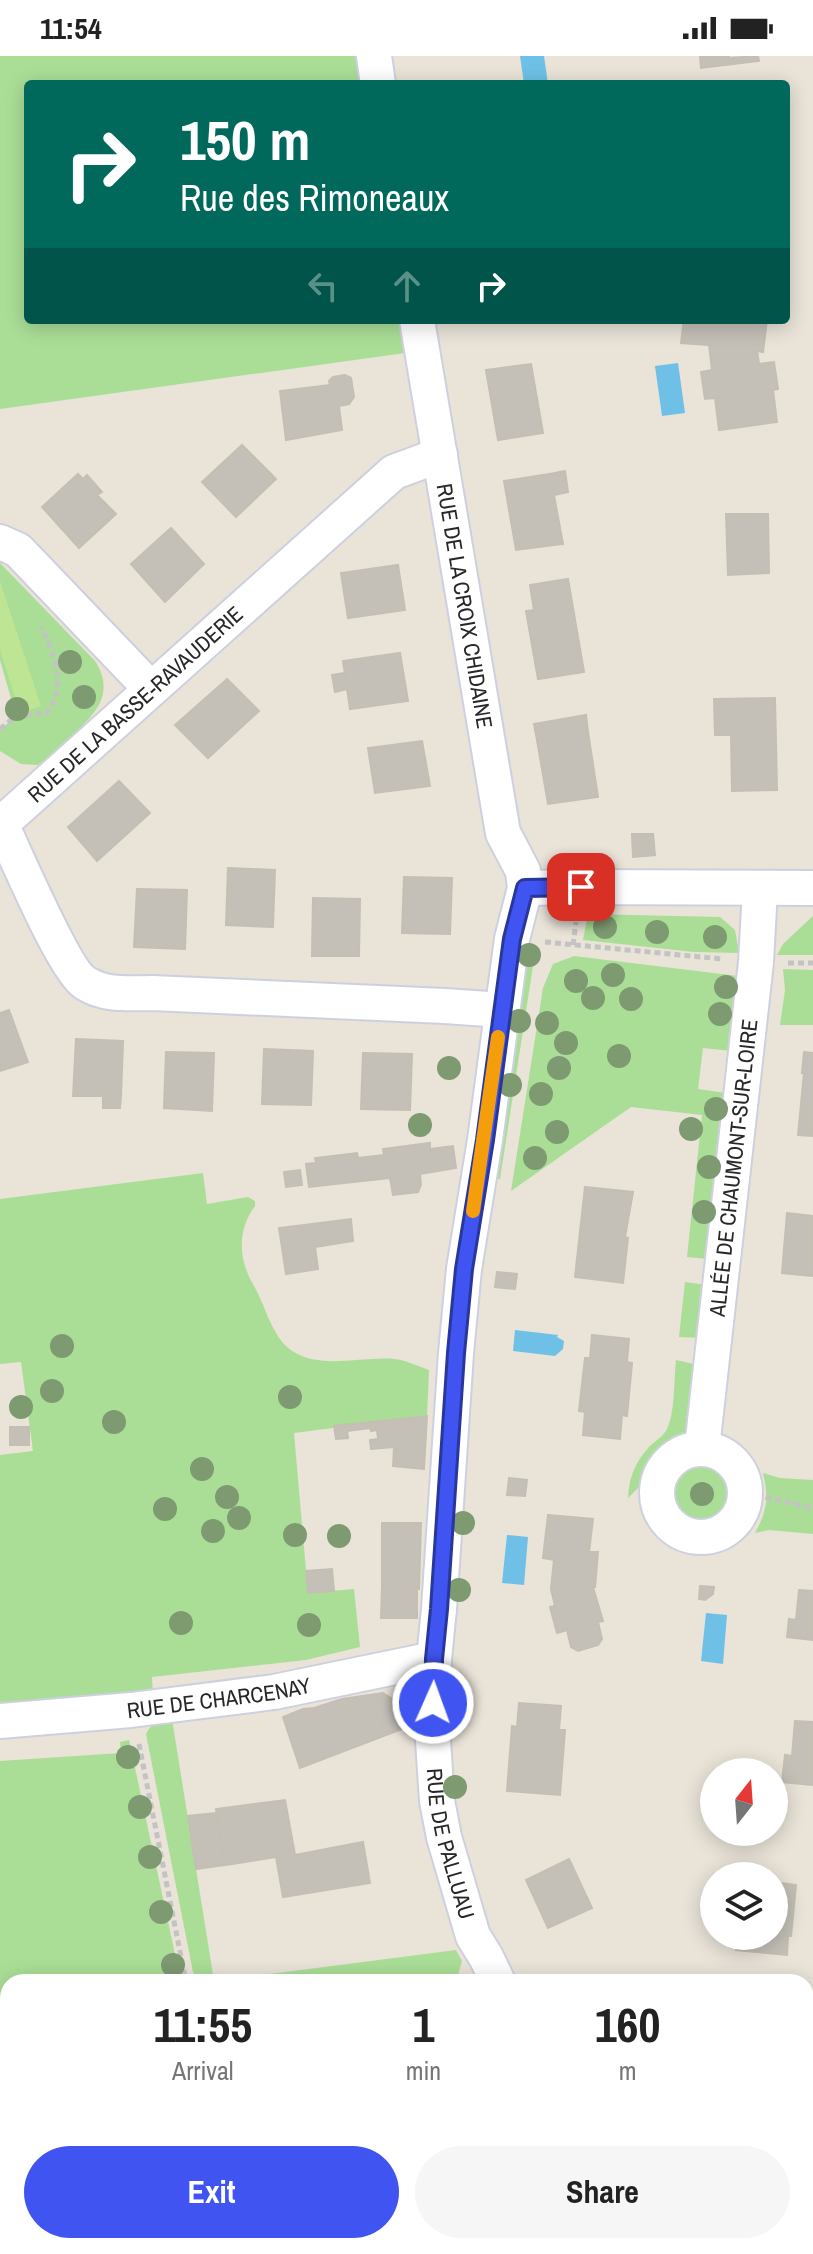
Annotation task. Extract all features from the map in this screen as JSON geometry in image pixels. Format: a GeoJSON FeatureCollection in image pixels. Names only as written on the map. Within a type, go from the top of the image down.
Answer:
{"type":"FeatureCollection","features":[{"type":"Feature","properties":{"kind":"street"},"geometry":{"type":"LineString","coordinates":[[374,56],[377,80]]}},
{"type":"Feature","properties":{"kind":"street","name":"RUE DE LA CROIX CHIDAINE"},"geometry":{"type":"LineString","coordinates":[[418,324],[503,833],[523,871],[525,888]]}},
{"type":"Feature","properties":{"kind":"street","name":"RUE DE LA BASSE-RAVAUDERIE"},"geometry":{"type":"LineString","coordinates":[[440,455],[394,472],[1,822],[60,948],[82,982],[110,993],[502,1010]]}},
{"type":"Feature","properties":{"kind":"street"},"geometry":{"type":"LineString","coordinates":[[0,542],[18,550],[151,689]]}},
{"type":"Feature","properties":{"kind":"street"},"geometry":{"type":"LineString","coordinates":[[525,888],[813,888]]}},
{"type":"Feature","properties":{"kind":"street","name":"RUE DE PALLUAU"},"geometry":{"type":"LineString","coordinates":[[494,1974],[473,1936],[444,1837],[437,1801],[432,1725],[434,1659],[464,1269],[512,939],[525,888]]}},
{"type":"Feature","properties":{"kind":"street","name":"ALLÉE DE CHAUMONT-SUR-LOIRE"},"geometry":{"type":"LineString","coordinates":[[702,1448],[756,962],[760,889]]}},
{"type":"Feature","properties":{"kind":"street"},"geometry":{"type":"LineString","coordinates":[[702,1448],[716,1451],[738,1467],[746,1493],[738,1519],[716,1536],[702,1538],[676,1530],[666,1520],[656,1493],[665,1467],[675,1457],[688,1450],[702,1448]]}},
{"type":"Feature","properties":{"kind":"street","name":"RUE DE CHARCENAY"},"geometry":{"type":"LineString","coordinates":[[0,1721],[131,1710],[274,1692],[434,1659]]}},
{"type":"Feature","properties":{"kind":"path"},"geometry":{"type":"LineString","coordinates":[[0,729],[16,716],[46,713],[56,698],[59,682],[38,622]]}},
{"type":"Feature","properties":{"kind":"path"},"geometry":{"type":"LineString","coordinates":[[573,945],[578,913]]}},
{"type":"Feature","properties":{"kind":"path"},"geometry":{"type":"LineString","coordinates":[[512,939],[756,962],[813,963]]}},
{"type":"Feature","properties":{"kind":"path"},"geometry":{"type":"LineString","coordinates":[[746,1493],[813,1508]]}},
{"type":"Feature","properties":{"kind":"path"},"geometry":{"type":"LineString","coordinates":[[137,1736],[184,1974]]}},
{"type":"Feature","properties":{"kind":"green space"},"geometry":{"type":"Polygon","coordinates":[[[0,56],[355,56],[359,80],[24,80],[24,324],[400,324],[405,353],[0,409],[0,56]]]}},
{"type":"Feature","properties":{"kind":"green space"},"geometry":{"type":"Polygon","coordinates":[[[0,563],[95,661],[104,684],[100,703],[88,720],[38,765],[21,764],[0,751],[0,730],[16,716],[0,660],[0,563]]]}},
{"type":"Feature","properties":{"kind":"green space"},"geometry":{"type":"Polygon","coordinates":[[[0,581],[41,706],[20,713],[0,650],[0,581]]]}},
{"type":"Feature","properties":{"kind":"green space"},"geometry":{"type":"Polygon","coordinates":[[[588,914],[720,917],[735,930],[739,953],[694,952],[583,940],[588,914]]]}},
{"type":"Feature","properties":{"kind":"green space"},"geometry":{"type":"Polygon","coordinates":[[[813,916],[813,955],[777,955],[783,944],[813,916]]]}},
{"type":"Feature","properties":{"kind":"green space"},"geometry":{"type":"Polygon","coordinates":[[[526,951],[535,953],[500,1179],[491,1178],[526,951]]]}},
{"type":"Feature","properties":{"kind":"green space"},"geometry":{"type":"Polygon","coordinates":[[[574,956],[738,976],[731,1051],[703,1048],[698,1089],[726,1093],[709,1259],[687,1257],[702,1115],[631,1107],[511,1191],[543,988],[553,964],[574,956]]]}},
{"type":"Feature","properties":{"kind":"green space"},"geometry":{"type":"Polygon","coordinates":[[[783,969],[813,970],[813,1025],[780,1025],[785,990],[783,969]]]}},
{"type":"Feature","properties":{"kind":"green space"},"geometry":{"type":"Polygon","coordinates":[[[203,1173],[207,1204],[248,1197],[255,1201],[243,1235],[245,1266],[272,1325],[286,1346],[310,1359],[394,1359],[429,1370],[427,1416],[294,1433],[308,1593],[354,1589],[360,1647],[306,1660],[152,1677],[153,1696],[0,1705],[0,1455],[33,1451],[21,1362],[0,1364],[0,1199],[203,1173]]]}},
{"type":"Feature","properties":{"kind":"green space"},"geometry":{"type":"Polygon","coordinates":[[[685,1282],[706,1285],[703,1338],[679,1337],[685,1282]]]}},
{"type":"Feature","properties":{"kind":"green space"},"geometry":{"type":"Polygon","coordinates":[[[676,1360],[698,1365],[690,1430],[655,1455],[641,1485],[628,1498],[636,1464],[661,1437],[670,1422],[676,1360]]]}},
{"type":"Feature","properties":{"kind":"green space"},"geometry":{"type":"Polygon","coordinates":[[[700,1464],[721,1472],[729,1493],[721,1514],[700,1522],[679,1514],[671,1493],[679,1472],[700,1464]]]}},
{"type":"Feature","properties":{"kind":"green space"},"geometry":{"type":"Polygon","coordinates":[[[763,1473],[780,1478],[813,1480],[813,1534],[769,1530],[755,1533],[766,1504],[763,1473]]]}},
{"type":"Feature","properties":{"kind":"green space"},"geometry":{"type":"Polygon","coordinates":[[[172,1719],[213,1974],[193,1972],[146,1734],[156,1723],[172,1719]]]}},
{"type":"Feature","properties":{"kind":"green space"},"geometry":{"type":"Polygon","coordinates":[[[129,1740],[179,1974],[0,1974],[0,1761],[121,1753],[120,1742],[129,1740]]]}},
{"type":"Feature","properties":{"kind":"green space"},"geometry":{"type":"Polygon","coordinates":[[[456,1950],[462,1961],[458,1974],[269,1974],[456,1950]]]}},
{"type":"Feature","properties":{"kind":"water"},"geometry":{"type":"Polygon","coordinates":[[[520,56],[544,56],[547,80],[523,80],[520,56]]]}},
{"type":"Feature","properties":{"kind":"water"},"geometry":{"type":"Polygon","coordinates":[[[678,363],[685,413],[662,416],[655,366],[678,363]]]}},
{"type":"Feature","properties":{"kind":"water"},"geometry":{"type":"Polygon","coordinates":[[[515,1330],[558,1335],[564,1341],[563,1349],[555,1356],[513,1351],[515,1330]]]}},
{"type":"Feature","properties":{"kind":"water"},"geometry":{"type":"Polygon","coordinates":[[[507,1535],[528,1537],[524,1585],[502,1583],[507,1535]]]}},
{"type":"Feature","properties":{"kind":"water"},"geometry":{"type":"Polygon","coordinates":[[[706,1613],[727,1615],[723,1664],[701,1661],[706,1613]]]}},
{"type":"Feature","properties":{"kind":"building"},"geometry":{"type":"Polygon","coordinates":[[[700,56],[758,56],[759,61],[701,68],[700,56]]]}},
{"type":"Feature","properties":{"kind":"building"},"geometry":{"type":"Polygon","coordinates":[[[683,324],[766,324],[763,352],[757,351],[759,364],[774,362],[778,389],[773,390],[777,422],[719,430],[715,398],[705,399],[701,372],[712,370],[709,345],[681,343],[683,324]]]}},
{"type":"Feature","properties":{"kind":"building"},"geometry":{"type":"Polygon","coordinates":[[[531,364],[543,433],[498,440],[486,370],[531,364]]]}},
{"type":"Feature","properties":{"kind":"building"},"geometry":{"type":"Polygon","coordinates":[[[345,375],[351,378],[354,397],[349,404],[339,406],[342,430],[286,440],[280,391],[330,385],[333,377],[345,375]]]}},
{"type":"Feature","properties":{"kind":"building"},"geometry":{"type":"Polygon","coordinates":[[[242,445],[276,479],[236,517],[202,482],[242,445]]]}},
{"type":"Feature","properties":{"kind":"building"},"geometry":{"type":"Polygon","coordinates":[[[565,471],[568,492],[554,495],[550,474],[565,471]]]}},
{"type":"Feature","properties":{"kind":"building"},"geometry":{"type":"Polygon","coordinates":[[[78,474],[83,479],[87,475],[102,492],[97,495],[116,514],[79,548],[42,507],[78,474]]]}},
{"type":"Feature","properties":{"kind":"building"},"geometry":{"type":"Polygon","coordinates":[[[550,474],[563,544],[516,550],[504,481],[550,474]]]}},
{"type":"Feature","properties":{"kind":"building"},"geometry":{"type":"Polygon","coordinates":[[[726,514],[768,514],[769,573],[728,575],[726,514]]]}},
{"type":"Feature","properties":{"kind":"building"},"geometry":{"type":"Polygon","coordinates":[[[171,528],[204,564],[165,602],[131,564],[171,528]]]}},
{"type":"Feature","properties":{"kind":"building"},"geometry":{"type":"Polygon","coordinates":[[[398,565],[405,610],[348,618],[341,573],[398,565]]]}},
{"type":"Feature","properties":{"kind":"building"},"geometry":{"type":"Polygon","coordinates":[[[568,579],[584,672],[538,679],[526,611],[534,610],[530,585],[568,579]]]}},
{"type":"Feature","properties":{"kind":"building"},"geometry":{"type":"Polygon","coordinates":[[[400,653],[408,701],[350,709],[343,661],[400,653]]]}},
{"type":"Feature","properties":{"kind":"building"},"geometry":{"type":"Polygon","coordinates":[[[345,673],[347,689],[335,692],[332,675],[345,673]]]}},
{"type":"Feature","properties":{"kind":"building"},"geometry":{"type":"Polygon","coordinates":[[[227,679],[259,711],[208,758],[175,725],[227,679]]]}},
{"type":"Feature","properties":{"kind":"building"},"geometry":{"type":"Polygon","coordinates":[[[775,698],[777,790],[732,791],[731,735],[715,735],[714,699],[775,698]]]}},
{"type":"Feature","properties":{"kind":"building"},"geometry":{"type":"Polygon","coordinates":[[[586,715],[588,732],[537,740],[534,724],[586,715]]]}},
{"type":"Feature","properties":{"kind":"building"},"geometry":{"type":"Polygon","coordinates":[[[588,732],[598,797],[548,804],[537,740],[588,732]]]}},
{"type":"Feature","properties":{"kind":"building"},"geometry":{"type":"Polygon","coordinates":[[[422,741],[430,786],[375,793],[368,748],[422,741]]]}},
{"type":"Feature","properties":{"kind":"building"},"geometry":{"type":"Polygon","coordinates":[[[119,781],[150,813],[97,861],[68,827],[119,781]]]}},
{"type":"Feature","properties":{"kind":"building"},"geometry":{"type":"Polygon","coordinates":[[[632,834],[653,834],[655,855],[633,857],[632,834]]]}},
{"type":"Feature","properties":{"kind":"building"},"geometry":{"type":"Polygon","coordinates":[[[228,868],[275,870],[273,927],[226,925],[228,868]]]}},
{"type":"Feature","properties":{"kind":"building"},"geometry":{"type":"Polygon","coordinates":[[[404,877],[452,878],[450,934],[402,933],[404,877]]]}},
{"type":"Feature","properties":{"kind":"building"},"geometry":{"type":"Polygon","coordinates":[[[137,889],[187,890],[185,949],[134,947],[137,889]]]}},
{"type":"Feature","properties":{"kind":"building"},"geometry":{"type":"Polygon","coordinates":[[[313,898],[360,899],[359,956],[312,956],[313,898]]]}},
{"type":"Feature","properties":{"kind":"building"},"geometry":{"type":"Polygon","coordinates":[[[9,1010],[28,1062],[0,1071],[0,1013],[9,1010]]]}},
{"type":"Feature","properties":{"kind":"building"},"geometry":{"type":"Polygon","coordinates":[[[76,1039],[123,1041],[121,1096],[73,1096],[76,1039]]]}},
{"type":"Feature","properties":{"kind":"building"},"geometry":{"type":"Polygon","coordinates":[[[264,1049],[313,1051],[311,1105],[262,1104],[264,1049]]]}},
{"type":"Feature","properties":{"kind":"building"},"geometry":{"type":"Polygon","coordinates":[[[166,1052],[214,1053],[212,1111],[164,1108],[166,1052]]]}},
{"type":"Feature","properties":{"kind":"building"},"geometry":{"type":"Polygon","coordinates":[[[804,1052],[813,1053],[813,1136],[798,1135],[804,1052]]]}},
{"type":"Feature","properties":{"kind":"building"},"geometry":{"type":"Polygon","coordinates":[[[363,1053],[412,1054],[410,1110],[361,1109],[363,1053]]]}},
{"type":"Feature","properties":{"kind":"building"},"geometry":{"type":"Polygon","coordinates":[[[103,1096],[121,1096],[120,1108],[103,1108],[103,1096]]]}},
{"type":"Feature","properties":{"kind":"building"},"geometry":{"type":"Polygon","coordinates":[[[430,1143],[430,1149],[453,1146],[456,1168],[420,1174],[418,1192],[393,1195],[390,1178],[309,1187],[306,1164],[316,1163],[315,1158],[357,1153],[358,1158],[384,1155],[383,1149],[430,1143]]]}},
{"type":"Feature","properties":{"kind":"building"},"geometry":{"type":"Polygon","coordinates":[[[300,1170],[302,1185],[286,1187],[284,1172],[300,1170]]]}},
{"type":"Feature","properties":{"kind":"building"},"geometry":{"type":"Polygon","coordinates":[[[585,1187],[633,1192],[625,1237],[628,1238],[623,1283],[575,1277],[585,1187]]]}},
{"type":"Feature","properties":{"kind":"building"},"geometry":{"type":"Polygon","coordinates":[[[787,1213],[813,1216],[813,1276],[782,1273],[787,1213]]]}},
{"type":"Feature","properties":{"kind":"building"},"geometry":{"type":"Polygon","coordinates":[[[351,1219],[353,1241],[315,1247],[318,1269],[286,1274],[279,1228],[351,1219]]]}},
{"type":"Feature","properties":{"kind":"building"},"geometry":{"type":"Polygon","coordinates":[[[497,1272],[517,1274],[515,1289],[495,1287],[497,1272]]]}},
{"type":"Feature","properties":{"kind":"building"},"geometry":{"type":"Polygon","coordinates":[[[592,1335],[629,1339],[627,1362],[632,1363],[627,1416],[622,1415],[620,1439],[583,1435],[585,1412],[579,1411],[585,1358],[590,1358],[592,1335]]]}},
{"type":"Feature","properties":{"kind":"building"},"geometry":{"type":"Polygon","coordinates":[[[427,1416],[424,1469],[393,1466],[394,1447],[371,1449],[370,1440],[378,1439],[377,1430],[347,1431],[348,1438],[336,1439],[334,1426],[427,1416]]]}},
{"type":"Feature","properties":{"kind":"building"},"geometry":{"type":"Polygon","coordinates":[[[10,1427],[29,1427],[29,1445],[10,1445],[10,1427]]]}},
{"type":"Feature","properties":{"kind":"building"},"geometry":{"type":"Polygon","coordinates":[[[509,1478],[527,1480],[525,1496],[507,1495],[509,1478]]]}},
{"type":"Feature","properties":{"kind":"building"},"geometry":{"type":"Polygon","coordinates":[[[548,1515],[593,1519],[589,1552],[598,1552],[593,1587],[603,1621],[598,1622],[602,1639],[598,1645],[578,1651],[571,1647],[567,1630],[557,1633],[550,1607],[555,1606],[551,1589],[554,1560],[543,1558],[548,1515]]]}},
{"type":"Feature","properties":{"kind":"building"},"geometry":{"type":"Polygon","coordinates":[[[382,1523],[421,1523],[419,1589],[382,1587],[382,1523]]]}},
{"type":"Feature","properties":{"kind":"building"},"geometry":{"type":"Polygon","coordinates":[[[332,1569],[334,1591],[308,1593],[306,1571],[332,1569]]]}},
{"type":"Feature","properties":{"kind":"building"},"geometry":{"type":"Polygon","coordinates":[[[700,1586],[714,1587],[713,1594],[705,1600],[699,1599],[700,1586]]]}},
{"type":"Feature","properties":{"kind":"building"},"geometry":{"type":"Polygon","coordinates":[[[382,1587],[417,1588],[417,1618],[381,1618],[382,1587]]]}},
{"type":"Feature","properties":{"kind":"building"},"geometry":{"type":"Polygon","coordinates":[[[799,1590],[813,1591],[813,1640],[787,1637],[789,1619],[796,1620],[799,1590]]]}},
{"type":"Feature","properties":{"kind":"building"},"geometry":{"type":"Polygon","coordinates":[[[383,1693],[397,1702],[406,1715],[407,1727],[300,1768],[283,1717],[342,1699],[383,1693]]]}},
{"type":"Feature","properties":{"kind":"building"},"geometry":{"type":"Polygon","coordinates":[[[519,1703],[561,1706],[559,1730],[565,1730],[560,1795],[507,1791],[512,1726],[517,1727],[519,1703]]]}},
{"type":"Feature","properties":{"kind":"building"},"geometry":{"type":"Polygon","coordinates":[[[795,1721],[813,1722],[813,1785],[788,1783],[788,1758],[785,1755],[792,1756],[795,1721]]]}},
{"type":"Feature","properties":{"kind":"building"},"geometry":{"type":"Polygon","coordinates":[[[285,1800],[295,1855],[363,1842],[370,1883],[283,1897],[276,1857],[225,1865],[216,1809],[285,1800]]]}},
{"type":"Feature","properties":{"kind":"building"},"geometry":{"type":"Polygon","coordinates":[[[216,1813],[225,1865],[196,1869],[188,1816],[216,1813]]]}},
{"type":"Feature","properties":{"kind":"building"},"geometry":{"type":"Polygon","coordinates":[[[569,1859],[592,1908],[548,1928],[526,1880],[569,1859]]]}},
{"type":"Feature","properties":{"kind":"building"},"geometry":{"type":"Polygon","coordinates":[[[788,1884],[796,1885],[791,1936],[788,1936],[788,1884]]]}},
{"type":"Feature","properties":{"kind":"building"},"geometry":{"type":"Polygon","coordinates":[[[736,1950],[787,1950],[787,1955],[736,1950]]]}},
{"type":"Feature","properties":{"kind":"slow traffic"},"geometry":{"type":"LineString","coordinates":[[473,1211],[498,1037]]}},
{"type":"Feature","properties":{"kind":"route"},"geometry":{"type":"LineString","coordinates":[[433,1703],[464,1269],[512,939],[525,888],[581,887]]}}]}
